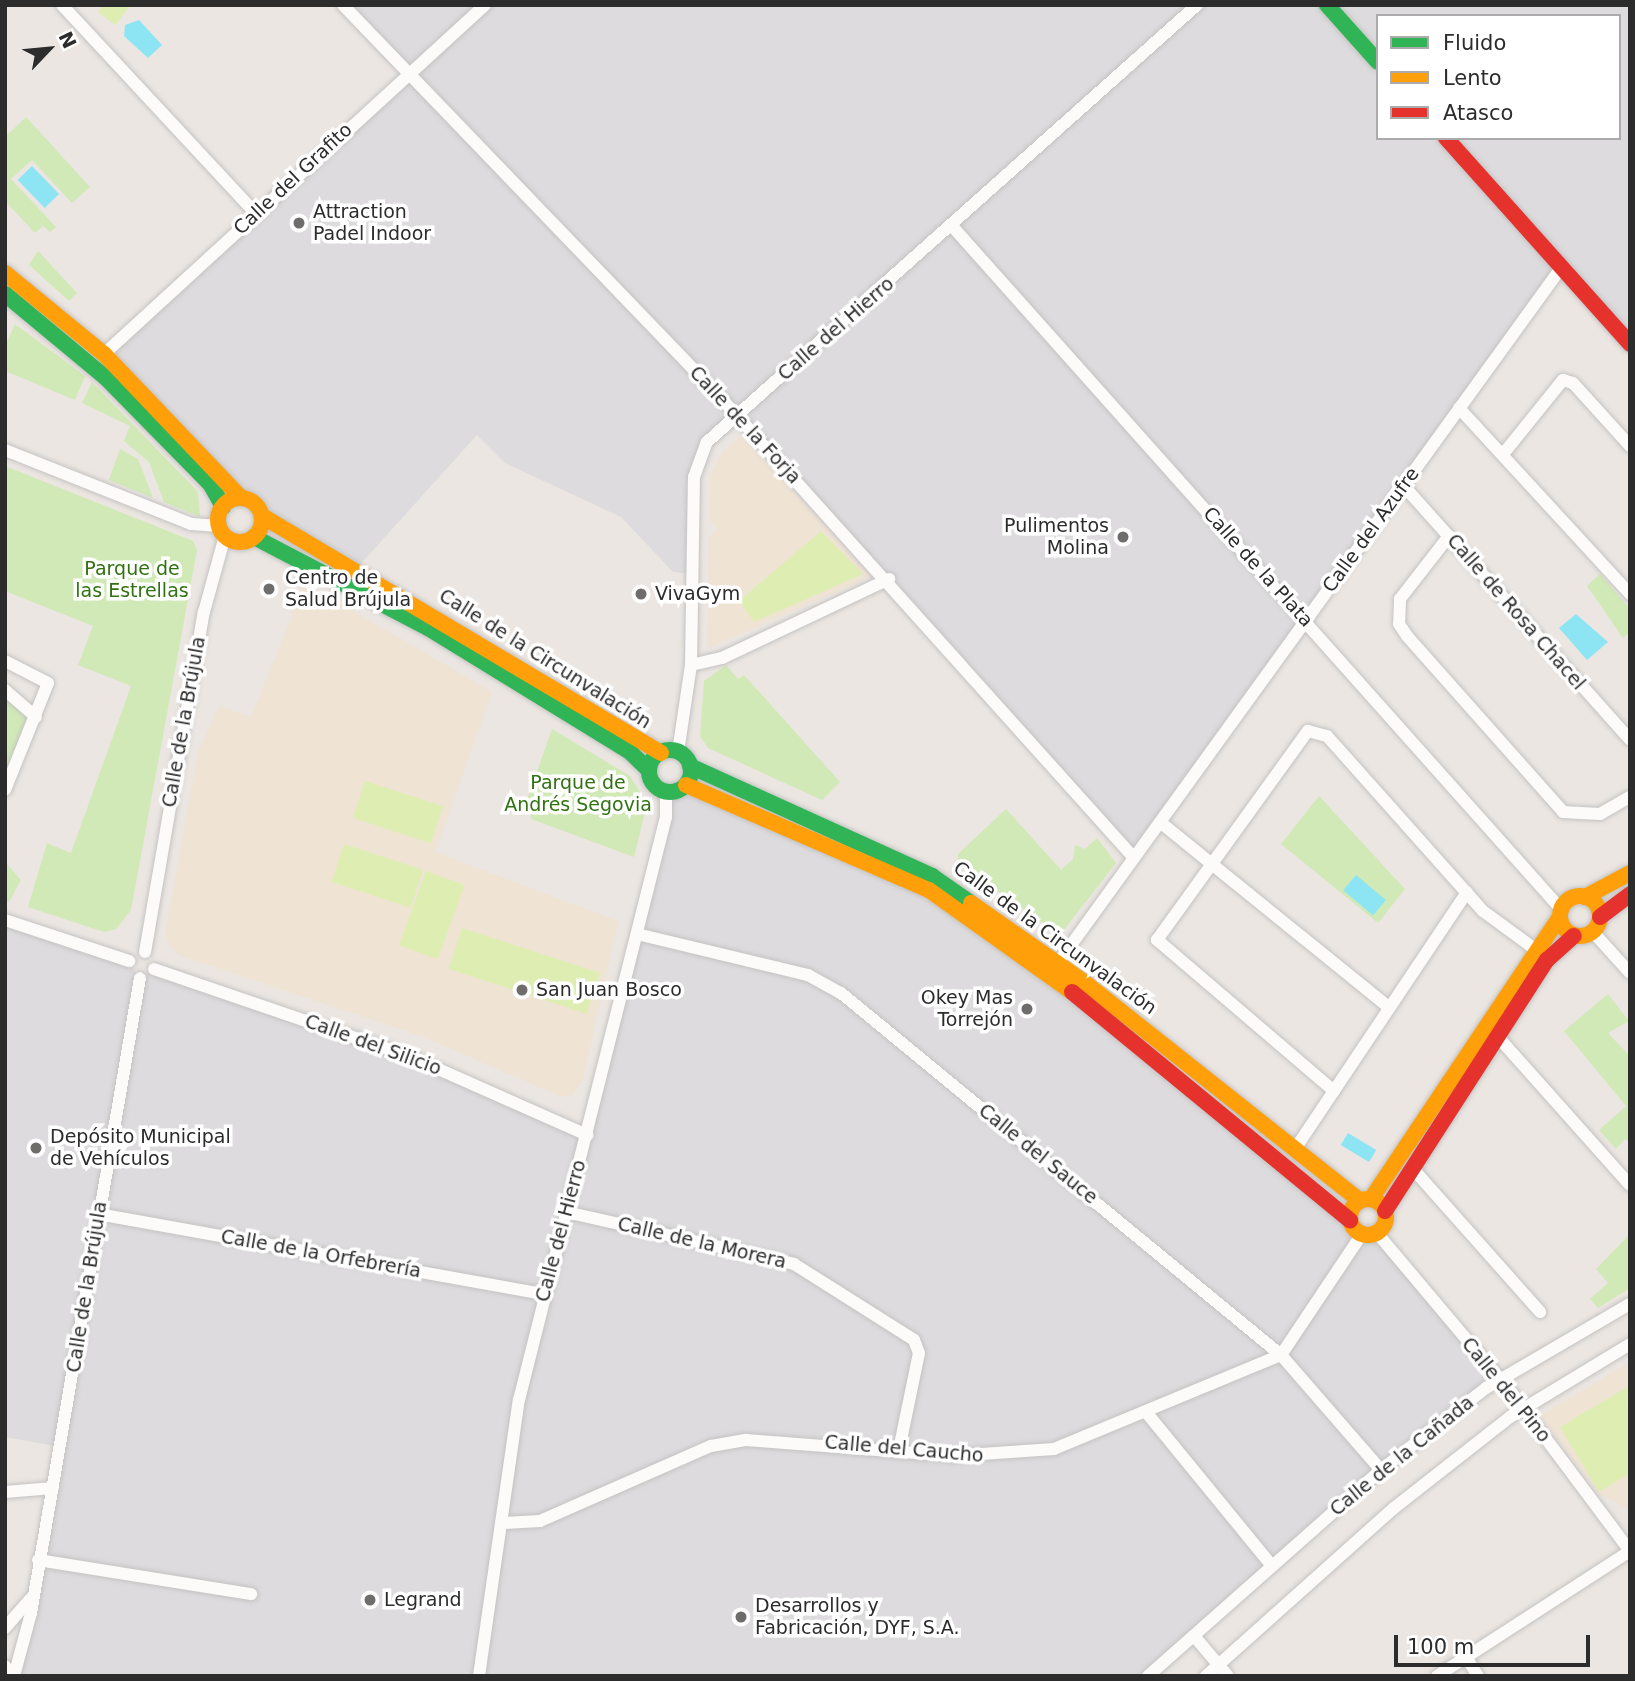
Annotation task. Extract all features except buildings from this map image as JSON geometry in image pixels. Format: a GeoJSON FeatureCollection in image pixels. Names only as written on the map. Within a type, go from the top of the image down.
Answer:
{"type":"FeatureCollection","features":[{"type":"Feature","properties":{"kind":"street"},"geometry":{"type":"LineString","coordinates":[[62,5],[255,213]]}},
{"type":"Feature","properties":{"kind":"street","name":"Calle de la Forja"},"geometry":{"type":"LineString","coordinates":[[343,5],[737,415],[889,579],[1134,858]]}},
{"type":"Feature","properties":{"kind":"street","name":"Calle del Grafito"},"geometry":{"type":"LineString","coordinates":[[98,360],[255,213],[485,5]]}},
{"type":"Feature","properties":{"kind":"street","name":"Calle del Hierro"},"geometry":{"type":"LineString","coordinates":[[678,752],[691,665],[696,462],[737,415],[1197,5]]}},
{"type":"Feature","properties":{"kind":"street"},"geometry":{"type":"LineString","coordinates":[[1327,5],[1376,60]]}},
{"type":"Feature","properties":{"kind":"street"},"geometry":{"type":"LineString","coordinates":[[1448,140],[1630,344]]}},
{"type":"Feature","properties":{"kind":"street","name":"Calle de la Plata"},"geometry":{"type":"LineString","coordinates":[[952,226],[1306,621],[1560,913]]}},
{"type":"Feature","properties":{"kind":"street","name":"Calle del Azufre"},"geometry":{"type":"LineString","coordinates":[[1058,963],[1561,268]]}},
{"type":"Feature","properties":{"kind":"street"},"geometry":{"type":"LineString","coordinates":[[5,273],[262,516],[254,537],[242,542],[222,531],[191,524],[5,450]]}},
{"type":"Feature","properties":{"kind":"street"},"geometry":{"type":"LineString","coordinates":[[5,294],[98,360],[211,485],[223,506],[222,531]]}},
{"type":"Feature","properties":{"kind":"street"},"geometry":{"type":"LineString","coordinates":[[1504,453],[1563,380],[1573,383],[1630,446]]}},
{"type":"Feature","properties":{"kind":"street"},"geometry":{"type":"LineString","coordinates":[[1459,408],[1504,453],[1630,594]]}},
{"type":"Feature","properties":{"kind":"street","name":"Calle de Rosa Chacel"},"geometry":{"type":"LineString","coordinates":[[1403,485],[1630,740]]}},
{"type":"Feature","properties":{"kind":"street"},"geometry":{"type":"LineString","coordinates":[[223,506],[241,498]]}},
{"type":"Feature","properties":{"kind":"street","name":"Calle de la Circunvalación"},"geometry":{"type":"LineString","coordinates":[[262,516],[661,753]]}},
{"type":"Feature","properties":{"kind":"street","name":"Calle de la Brújula"},"geometry":{"type":"LineString","coordinates":[[145,952],[204,612],[222,531]]}},
{"type":"Feature","properties":{"kind":"street"},"geometry":{"type":"LineString","coordinates":[[1449,536],[1400,599],[1399,624],[1407,636],[1563,812],[1600,814],[1630,797]]}},
{"type":"Feature","properties":{"kind":"street","name":"Calle de la Circunvalación"},"geometry":{"type":"LineString","coordinates":[[254,537],[428,628],[629,751],[649,770]]}},
{"type":"Feature","properties":{"kind":"street"},"geometry":{"type":"LineString","coordinates":[[691,665],[735,653],[889,579]]}},
{"type":"Feature","properties":{"kind":"street"},"geometry":{"type":"LineString","coordinates":[[5,661],[48,683],[5,790]]}},
{"type":"Feature","properties":{"kind":"street"},"geometry":{"type":"LineString","coordinates":[[5,690],[36,717]]}},
{"type":"Feature","properties":{"kind":"street"},"geometry":{"type":"LineString","coordinates":[[1334,1091],[1157,940],[1209,861],[1299,738],[1308,731],[1327,736],[1467,892],[1535,949]]}},
{"type":"Feature","properties":{"kind":"street"},"geometry":{"type":"LineString","coordinates":[[678,752],[690,766],[686,785],[666,792],[653,783],[649,770],[661,753],[678,752]]}},
{"type":"Feature","properties":{"kind":"street","name":"Calle de la Circunvalación"},"geometry":{"type":"LineString","coordinates":[[690,766],[920,868],[1058,963],[1295,1149],[1365,1200],[1385,1211]]}},
{"type":"Feature","properties":{"kind":"street","name":"Calle de la Circunvalación"},"geometry":{"type":"LineString","coordinates":[[686,785],[929,890],[1075,994],[1350,1220],[1370,1233]]}},
{"type":"Feature","properties":{"kind":"street","name":"Calle del Hierro"},"geometry":{"type":"LineString","coordinates":[[479,1676],[504,1523],[519,1399],[666,817],[666,792]]}},
{"type":"Feature","properties":{"kind":"street"},"geometry":{"type":"LineString","coordinates":[[1160,822],[1387,1006]]}},
{"type":"Feature","properties":{"kind":"street"},"geometry":{"type":"LineString","coordinates":[[1350,1220],[1570,898],[1585,897],[1630,873]]}},
{"type":"Feature","properties":{"kind":"street"},"geometry":{"type":"LineString","coordinates":[[1295,1149],[1387,1006],[1467,892]]}},
{"type":"Feature","properties":{"kind":"street"},"geometry":{"type":"LineString","coordinates":[[1593,932],[1600,917],[1630,894]]}},
{"type":"Feature","properties":{"kind":"street"},"geometry":{"type":"LineString","coordinates":[[1585,897],[1600,917]]}},
{"type":"Feature","properties":{"kind":"street"},"geometry":{"type":"LineString","coordinates":[[1560,913],[1574,936]]}},
{"type":"Feature","properties":{"kind":"street"},"geometry":{"type":"LineString","coordinates":[[5,920],[129,961],[140,978],[154,969],[145,952],[129,961]]}},
{"type":"Feature","properties":{"kind":"street"},"geometry":{"type":"LineString","coordinates":[[1281,1355],[1414,1170],[1547,960],[1574,936],[1593,932]]}},
{"type":"Feature","properties":{"kind":"street"},"geometry":{"type":"LineString","coordinates":[[1593,932],[1630,973]]}},
{"type":"Feature","properties":{"kind":"street","name":"Calle del Sauce"},"geometry":{"type":"LineString","coordinates":[[637,934],[808,975],[841,993],[1281,1355],[1381,1470]]}},
{"type":"Feature","properties":{"kind":"street","name":"Calle del Silicio"},"geometry":{"type":"LineString","coordinates":[[154,969],[411,1057],[587,1135]]}},
{"type":"Feature","properties":{"kind":"street","name":"Calle de la Brújula"},"geometry":{"type":"LineString","coordinates":[[12,1676],[32,1596],[53,1488],[140,978]]}},
{"type":"Feature","properties":{"kind":"street"},"geometry":{"type":"LineString","coordinates":[[1498,1037],[1630,1185]]}},
{"type":"Feature","properties":{"kind":"street"},"geometry":{"type":"LineString","coordinates":[[1414,1170],[1539,1312]]}},
{"type":"Feature","properties":{"kind":"street","name":"Calle de la Morera"},"geometry":{"type":"LineString","coordinates":[[566,1212],[794,1264],[914,1340],[919,1353],[899,1450]]}},
{"type":"Feature","properties":{"kind":"street","name":"Calle de la Orfebrería"},"geometry":{"type":"LineString","coordinates":[[98,1214],[544,1294]]}},
{"type":"Feature","properties":{"kind":"street","name":"Calle del Pino"},"geometry":{"type":"LineString","coordinates":[[1370,1233],[1500,1379],[1630,1551]]}},
{"type":"Feature","properties":{"kind":"street","name":"Calle de la Cañada"},"geometry":{"type":"LineString","coordinates":[[1148,1676],[1381,1470],[1500,1379],[1630,1304]]}},
{"type":"Feature","properties":{"kind":"street","name":"Calle de la Cañada"},"geometry":{"type":"LineString","coordinates":[[1206,1676],[1394,1508],[1523,1408],[1630,1344]]}},
{"type":"Feature","properties":{"kind":"street","name":"Calle del Caucho"},"geometry":{"type":"LineString","coordinates":[[504,1523],[540,1521],[711,1446],[746,1440],[1001,1457],[1054,1449],[1281,1355]]}},
{"type":"Feature","properties":{"kind":"street"},"geometry":{"type":"LineString","coordinates":[[1146,1412],[1272,1566]]}},
{"type":"Feature","properties":{"kind":"street"},"geometry":{"type":"LineString","coordinates":[[5,1492],[53,1488]]}},
{"type":"Feature","properties":{"kind":"street"},"geometry":{"type":"LineString","coordinates":[[1437,1676],[1630,1551]]}},
{"type":"Feature","properties":{"kind":"street"},"geometry":{"type":"LineString","coordinates":[[38,1560],[251,1594]]}},
{"type":"Feature","properties":{"kind":"street"},"geometry":{"type":"LineString","coordinates":[[5,1628],[32,1596]]}},
{"type":"Feature","properties":{"kind":"street"},"geometry":{"type":"LineString","coordinates":[[1194,1636],[1228,1676]]}},
{"type":"Feature","properties":{"kind":"street"},"geometry":{"type":"LineString","coordinates":[[1466,1657],[1478,1676]]}},
{"type":"Feature","properties":{"kind":"street"},"geometry":{"type":"LineString","coordinates":[[5,1666],[12,1676]]}},
{"type":"Feature","properties":{"kind":"shaded area"},"geometry":{"type":"Polygon","coordinates":[[[343,5],[1630,5],[1630,344],[1562,268],[1134,858],[737,416],[701,452],[693,574],[673,572],[621,517],[505,463],[477,435],[356,569],[246,499],[104,354],[408,73],[343,5]]]}},
{"type":"Feature","properties":{"kind":"shaded area"},"geometry":{"type":"Polygon","coordinates":[[[741,436],[871,576],[707,649],[709,537],[718,529],[710,521],[710,476],[723,451],[741,436]]]}},
{"type":"Feature","properties":{"kind":"shaded area"},"geometry":{"type":"Polygon","coordinates":[[[305,583],[492,692],[435,852],[618,921],[583,1079],[573,1095],[562,1097],[426,1038],[178,955],[170,945],[165,935],[198,752],[219,706],[251,717],[305,583]]]}},
{"type":"Feature","properties":{"kind":"shaded area"},"geometry":{"type":"Polygon","coordinates":[[[682,789],[868,860],[1050,975],[1357,1232],[1377,1233],[1500,1379],[1148,1676],[14,1676],[60,1447],[5,1437],[5,920],[129,961],[139,978],[154,969],[311,1022],[586,1135],[672,792],[682,789]]]}},
{"type":"Feature","properties":{"kind":"shaded area"},"geometry":{"type":"Polygon","coordinates":[[[1630,1362],[1630,1510],[1598,1493],[1540,1415],[1630,1362]]]}},
{"type":"Feature","properties":{"kind":"green space"},"geometry":{"type":"Polygon","coordinates":[[[103,5],[131,5],[115,25],[98,12],[103,5]]]}},
{"type":"Feature","properties":{"kind":"green space"},"geometry":{"type":"Polygon","coordinates":[[[26,117],[90,187],[72,203],[32,160],[11,179],[56,227],[50,232],[43,226],[35,233],[5,201],[5,137],[26,117]]]}},
{"type":"Feature","properties":{"kind":"green space"},"geometry":{"type":"Polygon","coordinates":[[[38,251],[77,293],[69,301],[29,265],[38,251]]]}},
{"type":"Feature","properties":{"kind":"green space"},"geometry":{"type":"Polygon","coordinates":[[[15,324],[85,376],[75,400],[5,371],[5,346],[15,324]]]}},
{"type":"Feature","properties":{"kind":"green space"},"geometry":{"type":"Polygon","coordinates":[[[92,382],[198,492],[200,517],[164,502],[149,462],[124,441],[130,426],[82,403],[92,382]]]}},
{"type":"Feature","properties":{"kind":"green space"},"geometry":{"type":"Polygon","coordinates":[[[120,449],[138,459],[153,498],[109,480],[120,449]]]}},
{"type":"Feature","properties":{"kind":"green space","name":"Parque de las Estrellas"},"geometry":{"type":"Polygon","coordinates":[[[5,466],[193,541],[197,550],[131,910],[116,929],[104,932],[28,907],[47,843],[71,853],[131,686],[78,665],[93,626],[5,591],[5,466]]]}},
{"type":"Feature","properties":{"kind":"green space"},"geometry":{"type":"Polygon","coordinates":[[[821,531],[863,574],[754,622],[739,601],[821,531]]]}},
{"type":"Feature","properties":{"kind":"green space"},"geometry":{"type":"Polygon","coordinates":[[[1600,574],[1630,609],[1630,632],[1623,638],[1587,586],[1600,574]]]}},
{"type":"Feature","properties":{"kind":"green space"},"geometry":{"type":"Polygon","coordinates":[[[726,665],[738,679],[744,675],[840,782],[822,800],[708,748],[700,736],[704,681],[726,665]]]}},
{"type":"Feature","properties":{"kind":"green space"},"geometry":{"type":"Polygon","coordinates":[[[5,700],[31,715],[5,782],[5,700]]]}},
{"type":"Feature","properties":{"kind":"green space","name":"Parque de Andrés Segovia"},"geometry":{"type":"Polygon","coordinates":[[[552,729],[630,776],[647,803],[634,857],[531,819],[528,797],[552,729]]]}},
{"type":"Feature","properties":{"kind":"green space"},"geometry":{"type":"Polygon","coordinates":[[[365,781],[443,806],[431,843],[353,818],[365,781]]]}},
{"type":"Feature","properties":{"kind":"green space"},"geometry":{"type":"Polygon","coordinates":[[[1319,796],[1405,889],[1378,923],[1281,844],[1319,796]]]}},
{"type":"Feature","properties":{"kind":"green space"},"geometry":{"type":"Polygon","coordinates":[[[1006,809],[1061,870],[1073,859],[1075,845],[1085,849],[1097,838],[1116,863],[1060,935],[959,864],[958,854],[1006,809]]]}},
{"type":"Feature","properties":{"kind":"green space"},"geometry":{"type":"Polygon","coordinates":[[[344,844],[423,870],[411,908],[332,882],[344,844]]]}},
{"type":"Feature","properties":{"kind":"green space"},"geometry":{"type":"Polygon","coordinates":[[[5,862],[21,880],[9,902],[5,901],[5,862]]]}},
{"type":"Feature","properties":{"kind":"green space"},"geometry":{"type":"Polygon","coordinates":[[[426,871],[465,885],[438,959],[399,945],[426,871]]]}},
{"type":"Feature","properties":{"kind":"green space"},"geometry":{"type":"Polygon","coordinates":[[[462,928],[600,973],[587,1014],[449,969],[462,928]]]}},
{"type":"Feature","properties":{"kind":"green space"},"geometry":{"type":"Polygon","coordinates":[[[1608,994],[1629,1021],[1608,1033],[1630,1056],[1630,1143],[1625,1139],[1616,1149],[1599,1130],[1626,1106],[1564,1031],[1608,994]]]}},
{"type":"Feature","properties":{"kind":"green space"},"geometry":{"type":"Polygon","coordinates":[[[1630,1234],[1630,1288],[1598,1308],[1590,1299],[1608,1283],[1596,1269],[1630,1234]]]}},
{"type":"Feature","properties":{"kind":"green space"},"geometry":{"type":"Polygon","coordinates":[[[1627,1387],[1630,1473],[1599,1492],[1560,1427],[1627,1387]]]}},
{"type":"Feature","properties":{"kind":"water"},"geometry":{"type":"Polygon","coordinates":[[[139,20],[162,45],[148,58],[124,36],[125,25],[139,20]]]}},
{"type":"Feature","properties":{"kind":"water"},"geometry":{"type":"Polygon","coordinates":[[[32,166],[59,194],[45,208],[18,180],[32,166]]]}},
{"type":"Feature","properties":{"kind":"water"},"geometry":{"type":"Polygon","coordinates":[[[1576,614],[1608,642],[1587,660],[1559,628],[1576,614]]]}},
{"type":"Feature","properties":{"kind":"water"},"geometry":{"type":"Polygon","coordinates":[[[1356,875],[1386,900],[1373,915],[1343,890],[1356,875]]]}},
{"type":"Feature","properties":{"kind":"water"},"geometry":{"type":"Polygon","coordinates":[[[1348,1133],[1376,1150],[1369,1162],[1341,1145],[1348,1133]]]}},
{"type":"Feature","properties":{"kind":"traffic: fast"},"geometry":{"type":"LineString","coordinates":[[1327,5],[1376,60]]}},
{"type":"Feature","properties":{"kind":"traffic: fast"},"geometry":{"type":"LineString","coordinates":[[5,294],[105,377],[211,485],[223,507]]}},
{"type":"Feature","properties":{"kind":"traffic: fast"},"geometry":{"type":"LineString","coordinates":[[254,537],[428,628],[629,751],[649,770]]}},
{"type":"Feature","properties":{"kind":"traffic: fast"},"geometry":{"type":"LineString","coordinates":[[670,750],[685,756],[691,771],[685,786],[670,792],[655,786],[649,771],[655,756],[670,750]]}},
{"type":"Feature","properties":{"kind":"traffic: fast"},"geometry":{"type":"LineString","coordinates":[[690,766],[932,876],[971,903]]}},
{"type":"Feature","properties":{"kind":"traffic: slow"},"geometry":{"type":"LineString","coordinates":[[5,273],[104,354],[241,498]]}},
{"type":"Feature","properties":{"kind":"traffic: slow"},"geometry":{"type":"LineString","coordinates":[[240,498],[255,505],[262,520],[255,535],[240,542],[225,535],[218,520],[225,505],[240,498]]}},
{"type":"Feature","properties":{"kind":"traffic: slow"},"geometry":{"type":"LineString","coordinates":[[262,516],[661,753]]}},
{"type":"Feature","properties":{"kind":"traffic: slow"},"geometry":{"type":"LineString","coordinates":[[686,785],[929,890],[1072,992]]}},
{"type":"Feature","properties":{"kind":"traffic: slow"},"geometry":{"type":"LineString","coordinates":[[1585,897],[1630,873]]}},
{"type":"Feature","properties":{"kind":"traffic: slow"},"geometry":{"type":"LineString","coordinates":[[1580,896],[1588,897],[1594,902],[1599,908],[1600,916],[1599,924],[1594,930],[1588,935],[1580,936],[1572,935],[1566,930],[1561,924],[1560,916],[1561,908],[1566,902],[1572,897],[1580,896]]}},
{"type":"Feature","properties":{"kind":"traffic: slow"},"geometry":{"type":"LineString","coordinates":[[971,903],[1084,982],[1360,1201]]}},
{"type":"Feature","properties":{"kind":"traffic: slow"},"geometry":{"type":"LineString","coordinates":[[1371,1199],[1560,917]]}},
{"type":"Feature","properties":{"kind":"traffic: slow"},"geometry":{"type":"LineString","coordinates":[[1368,1199],[1381,1204],[1386,1217],[1381,1230],[1368,1235],[1355,1230],[1350,1217],[1355,1204],[1368,1199]]}},
{"type":"Feature","properties":{"kind":"traffic: jam"},"geometry":{"type":"LineString","coordinates":[[1448,140],[1630,344]]}},
{"type":"Feature","properties":{"kind":"traffic: jam"},"geometry":{"type":"LineString","coordinates":[[1600,917],[1630,894]]}},
{"type":"Feature","properties":{"kind":"traffic: jam"},"geometry":{"type":"LineString","coordinates":[[1385,1211],[1547,960],[1574,936]]}},
{"type":"Feature","properties":{"kind":"traffic: jam"},"geometry":{"type":"LineString","coordinates":[[1072,992],[1350,1220]]}},
{"type":"Feature","properties":{"kind":"place","name":"Attraction Padel Indoor"},"geometry":{"type":"Point","coordinates":[299,223]}},
{"type":"Feature","properties":{"kind":"place","name":"Pulimentos Molina"},"geometry":{"type":"Point","coordinates":[1123,537]}},
{"type":"Feature","properties":{"kind":"place","name":"Centro de Salud Brújula"},"geometry":{"type":"Point","coordinates":[269,589]}},
{"type":"Feature","properties":{"kind":"place","name":"VivaGym"},"geometry":{"type":"Point","coordinates":[641,594]}},
{"type":"Feature","properties":{"kind":"place","name":"San Juan Bosco"},"geometry":{"type":"Point","coordinates":[522,990]}},
{"type":"Feature","properties":{"kind":"place","name":"Okey Mas Torrejón"},"geometry":{"type":"Point","coordinates":[1027,1009]}},
{"type":"Feature","properties":{"kind":"place","name":"Depósito Municipal de Vehículos"},"geometry":{"type":"Point","coordinates":[36,1148]}},
{"type":"Feature","properties":{"kind":"place","name":"Legrand"},"geometry":{"type":"Point","coordinates":[370,1600]}},
{"type":"Feature","properties":{"kind":"place","name":"Desarrollos y Fabricación, DYF, S.A."},"geometry":{"type":"Point","coordinates":[741,1617]}}]}
